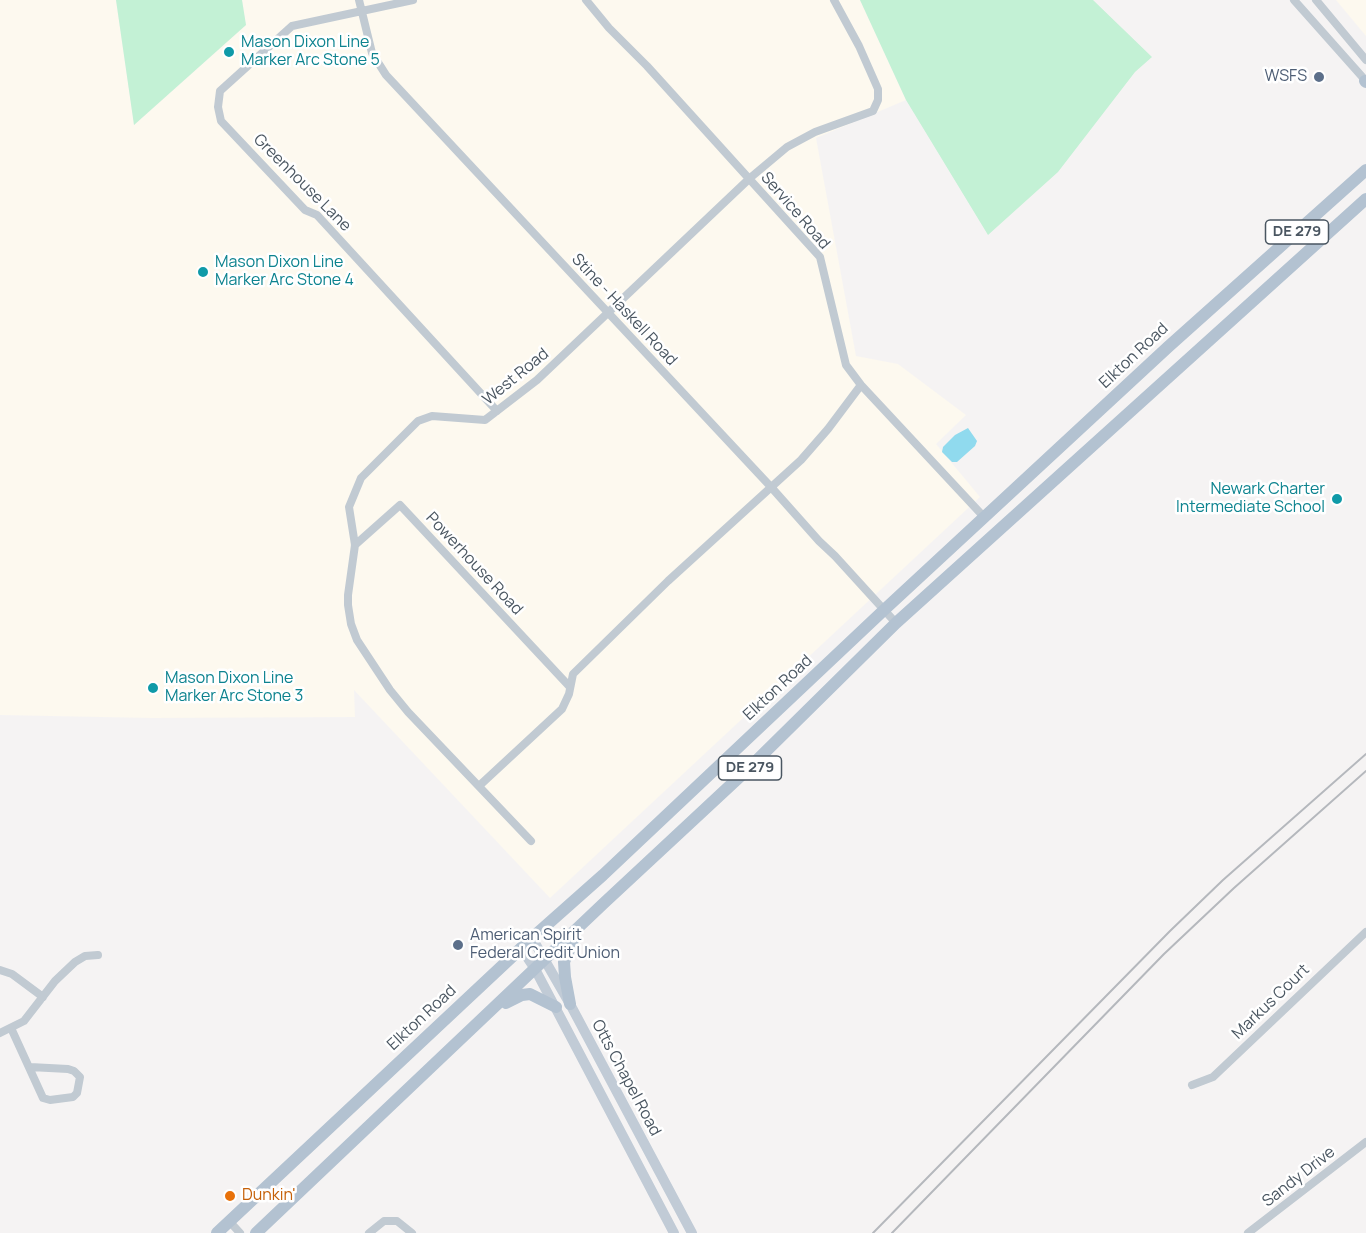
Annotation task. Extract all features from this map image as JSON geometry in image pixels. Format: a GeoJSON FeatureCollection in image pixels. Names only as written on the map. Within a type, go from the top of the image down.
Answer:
{"type":"FeatureCollection","features":[{"type":"Feature","properties":{"kind":"main road","name":"Elkton Road"},"geometry":{"type":"LineString","coordinates":[[217,1233],[531,938],[611,868],[884,610],[1168,347],[1366,171]]}},
{"type":"Feature","properties":{"kind":"main road","name":"DE 279"},"geometry":{"type":"LineString","coordinates":[[256,1233],[748,770],[896,623],[1366,199]]}},
{"type":"Feature","properties":{"kind":"main road"},"geometry":{"type":"LineString","coordinates":[[570,1004],[564,962],[583,924]]}},
{"type":"Feature","properties":{"kind":"main road","name":"Otts Chapel Road"},"geometry":{"type":"LineString","coordinates":[[531,938],[556,1007],[675,1233]]}},
{"type":"Feature","properties":{"kind":"main road","name":"Otts Chapel Road"},"geometry":{"type":"LineString","coordinates":[[521,948],[540,964],[570,1004],[692,1233]]}},
{"type":"Feature","properties":{"kind":"main road"},"geometry":{"type":"LineString","coordinates":[[492,1011],[526,994],[556,1007]]}},
{"type":"Feature","properties":{"kind":"street","name":"Stine - Haskell Road"},"geometry":{"type":"LineString","coordinates":[[359,0],[372,53],[386,75],[896,623]]}},
{"type":"Feature","properties":{"kind":"street","name":"Greenhouse Lane"},"geometry":{"type":"LineString","coordinates":[[413,0],[292,26],[220,92],[218,107],[221,121],[305,210],[317,215],[497,411]]}},
{"type":"Feature","properties":{"kind":"street","name":"Service Road"},"geometry":{"type":"LineString","coordinates":[[586,0],[609,28],[750,178],[820,257],[846,365],[861,385],[984,518]]}},
{"type":"Feature","properties":{"kind":"street","name":"West Road"},"geometry":{"type":"LineString","coordinates":[[531,841],[408,712],[390,690],[357,640],[349,616],[348,595],[355,545],[349,507],[361,478],[418,422],[432,416],[485,420],[537,380],[750,178],[787,147],[815,132],[873,111],[878,100],[878,89],[859,46],[834,0]]}},
{"type":"Feature","properties":{"kind":"street"},"geometry":{"type":"LineString","coordinates":[[1294,0],[1366,81]]}},
{"type":"Feature","properties":{"kind":"street"},"geometry":{"type":"LineString","coordinates":[[1316,0],[1366,60]]}},
{"type":"Feature","properties":{"kind":"street"},"geometry":{"type":"LineString","coordinates":[[478,786],[562,709],[569,694],[573,674],[623,624],[801,460],[861,385]]}},
{"type":"Feature","properties":{"kind":"street","name":"Powerhouse Road"},"geometry":{"type":"LineString","coordinates":[[355,545],[400,505],[569,686]]}},
{"type":"Feature","properties":{"kind":"street","name":"Markus Court"},"geometry":{"type":"LineString","coordinates":[[1192,1085],[1213,1077],[1366,932]]}},
{"type":"Feature","properties":{"kind":"street"},"geometry":{"type":"LineString","coordinates":[[0,1033],[24,1021],[55,981],[75,962],[85,956],[98,955]]}},
{"type":"Feature","properties":{"kind":"street"},"geometry":{"type":"LineString","coordinates":[[0,970],[12,974],[44,997]]}},
{"type":"Feature","properties":{"kind":"street"},"geometry":{"type":"LineString","coordinates":[[11,1028],[41,1095],[46,1099],[73,1097],[77,1093],[80,1077],[74,1071],[30,1067]]}},
{"type":"Feature","properties":{"kind":"street","name":"Sandy Drive"},"geometry":{"type":"LineString","coordinates":[[1248,1233],[1366,1142]]}},
{"type":"Feature","properties":{"kind":"street"},"geometry":{"type":"LineString","coordinates":[[229,1221],[240,1233]]}},
{"type":"Feature","properties":{"kind":"street"},"geometry":{"type":"LineString","coordinates":[[369,1233],[384,1221],[397,1221],[412,1233]]}},
{"type":"Feature","properties":{"kind":"shaded area"},"geometry":{"type":"Polygon","coordinates":[[[0,0],[116,0],[134,125],[246,25],[242,0],[860,0],[906,100],[816,138],[856,356],[898,364],[966,415],[936,444],[980,497],[550,898],[354,690],[355,717],[152,718],[0,715],[0,0]]]}},
{"type":"Feature","properties":{"kind":"shaded area"},"geometry":{"type":"Polygon","coordinates":[[[1336,0],[1366,0],[1366,36],[1336,0]]]}},
{"type":"Feature","properties":{"kind":"green space"},"geometry":{"type":"Polygon","coordinates":[[[116,0],[242,0],[246,25],[134,125],[116,0]]]}},
{"type":"Feature","properties":{"kind":"green space"},"geometry":{"type":"Polygon","coordinates":[[[860,0],[1093,0],[1152,57],[1135,72],[1058,172],[988,235],[906,100],[860,0]]]}},
{"type":"Feature","properties":{"kind":"water"},"geometry":{"type":"Polygon","coordinates":[[[968,428],[977,441],[975,446],[957,462],[952,462],[942,452],[943,447],[955,435],[968,428]]]}},
{"type":"Feature","properties":{"kind":"railway"},"geometry":{"type":"LineString","coordinates":[[873,1233],[1170,931],[1223,880],[1366,754]]}},
{"type":"Feature","properties":{"kind":"railway"},"geometry":{"type":"LineString","coordinates":[[892,1233],[1164,954],[1234,888],[1366,771]]}},
{"type":"Feature","properties":{"kind":"place","name":"Mason Dixon Line Marker Arc Stone 5"},"geometry":{"type":"Point","coordinates":[229,52]}},
{"type":"Feature","properties":{"kind":"place","name":"WSFS"},"geometry":{"type":"Point","coordinates":[1319,77]}},
{"type":"Feature","properties":{"kind":"place","name":"Mason Dixon Line Marker Arc Stone 4"},"geometry":{"type":"Point","coordinates":[203,272]}},
{"type":"Feature","properties":{"kind":"place","name":"Newark Charter Intermediate School"},"geometry":{"type":"Point","coordinates":[1337,499]}},
{"type":"Feature","properties":{"kind":"place","name":"Mason Dixon Line Marker Arc Stone 3"},"geometry":{"type":"Point","coordinates":[153,688]}},
{"type":"Feature","properties":{"kind":"place","name":"American Spirit Federal Credit Union"},"geometry":{"type":"Point","coordinates":[458,945]}},
{"type":"Feature","properties":{"kind":"place","name":"Dunkin'"},"geometry":{"type":"Point","coordinates":[230,1196]}}]}
